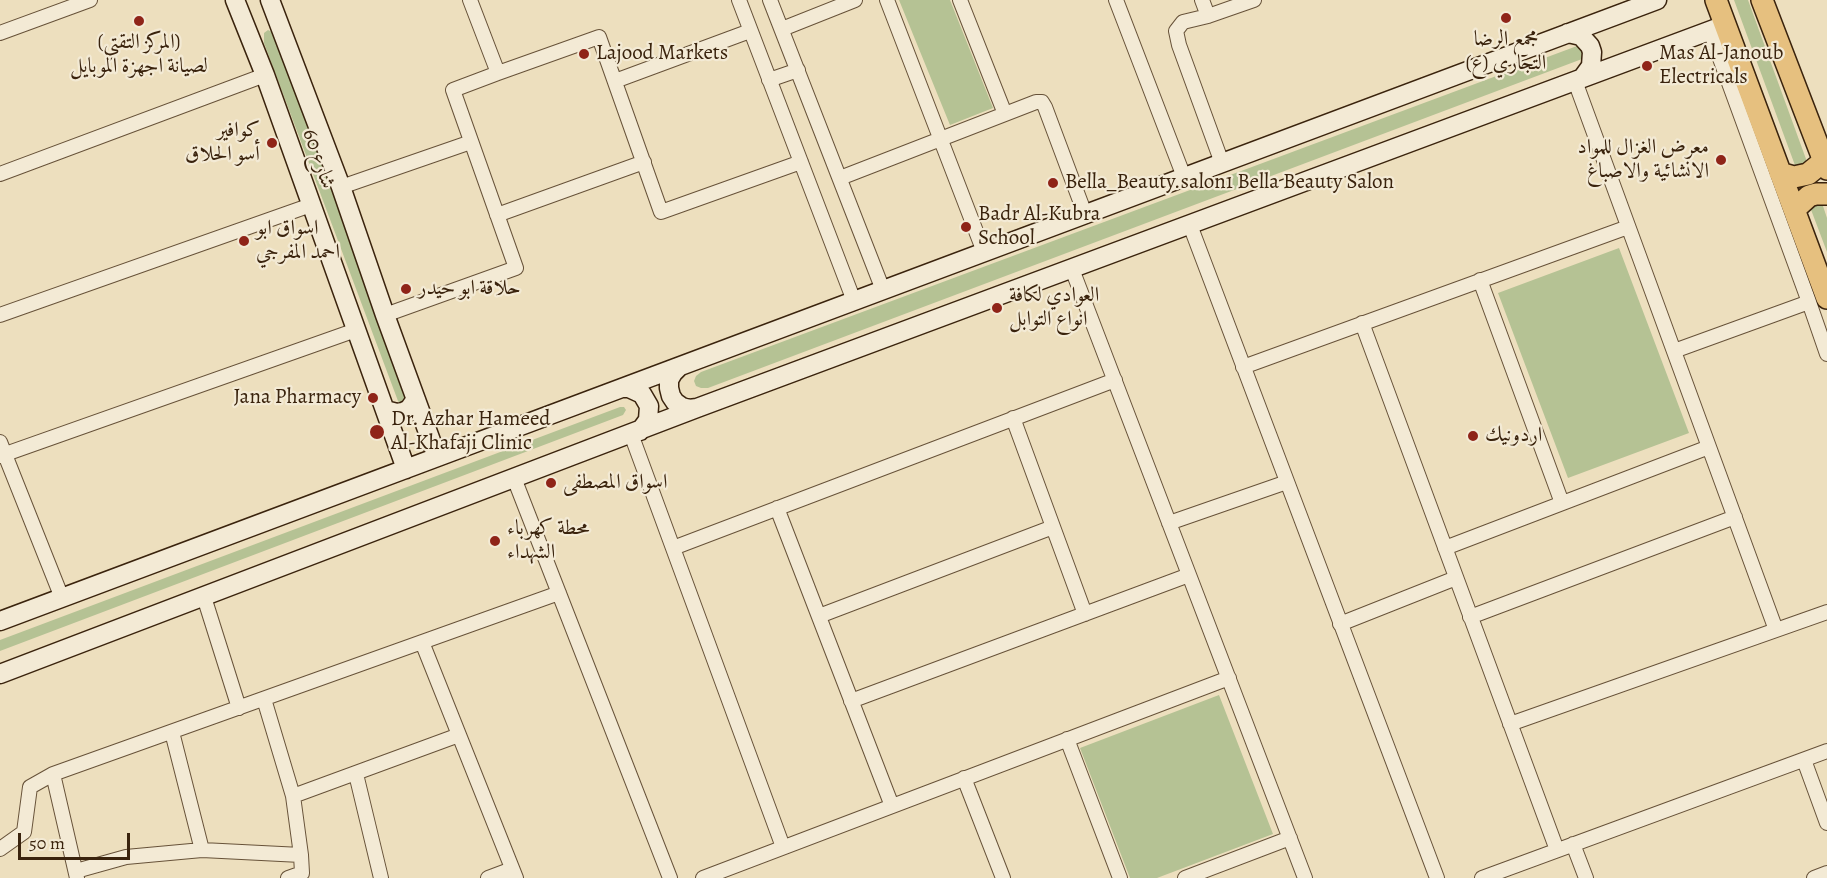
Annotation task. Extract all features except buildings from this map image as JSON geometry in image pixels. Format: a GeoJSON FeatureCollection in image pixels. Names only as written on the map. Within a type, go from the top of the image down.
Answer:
{"type":"FeatureCollection","features":[{"type":"Feature","properties":{"kind":"main road","name":"شارع 60"},"geometry":{"type":"LineString","coordinates":[[235,0],[265,75],[406,469]]}},
{"type":"Feature","properties":{"kind":"main road","name":"شارع 60"},"geometry":{"type":"LineString","coordinates":[[270,0],[341,187],[437,457]]}},
{"type":"Feature","properties":{"kind":"main road"},"geometry":{"type":"LineString","coordinates":[[0,621],[1568,33],[1628,5],[1658,0]]}},
{"type":"Feature","properties":{"kind":"main road"},"geometry":{"type":"LineString","coordinates":[[1716,0],[1717,28],[1795,212],[1818,300]]}},
{"type":"Feature","properties":{"kind":"main road"},"geometry":{"type":"LineString","coordinates":[[1762,0],[1825,164],[1808,174],[1794,177],[1780,173]]}},
{"type":"Feature","properties":{"kind":"main road"},"geometry":{"type":"LineString","coordinates":[[250,40],[261,31],[280,28]]}},
{"type":"Feature","properties":{"kind":"main road"},"geometry":{"type":"LineString","coordinates":[[0,674],[698,408],[1717,28]]}},
{"type":"Feature","properties":{"kind":"main road"},"geometry":{"type":"LineString","coordinates":[[1568,33],[1581,36],[1592,52],[1591,66],[1579,79]]}},
{"type":"Feature","properties":{"kind":"main road"},"geometry":{"type":"LineString","coordinates":[[1795,212],[1809,196],[1827,194]]}},
{"type":"Feature","properties":{"kind":"main road"},"geometry":{"type":"LineString","coordinates":[[678,368],[669,381],[671,396],[682,407],[698,408]]}},
{"type":"Feature","properties":{"kind":"main road"},"geometry":{"type":"LineString","coordinates":[[622,388],[630,388],[642,394],[649,406],[648,420],[635,432]]}},
{"type":"Feature","properties":{"kind":"main road"},"geometry":{"type":"LineString","coordinates":[[385,410],[403,412],[413,405],[416,399]]}},
{"type":"Feature","properties":{"kind":"street"},"geometry":{"type":"LineString","coordinates":[[0,33],[90,0]]}},
{"type":"Feature","properties":{"kind":"street"},"geometry":{"type":"LineString","coordinates":[[470,0],[498,73]]}},
{"type":"Feature","properties":{"kind":"street"},"geometry":{"type":"LineString","coordinates":[[739,0],[854,301]]}},
{"type":"Feature","properties":{"kind":"street"},"geometry":{"type":"LineString","coordinates":[[771,0],[883,290]]}},
{"type":"Feature","properties":{"kind":"street"},"geometry":{"type":"LineString","coordinates":[[782,29],[855,0]]}},
{"type":"Feature","properties":{"kind":"street"},"geometry":{"type":"LineString","coordinates":[[886,0],[984,252]]}},
{"type":"Feature","properties":{"kind":"street"},"geometry":{"type":"LineString","coordinates":[[960,0],[1005,114]]}},
{"type":"Feature","properties":{"kind":"street"},"geometry":{"type":"LineString","coordinates":[[1116,0],[1184,177]]}},
{"type":"Feature","properties":{"kind":"street"},"geometry":{"type":"LineString","coordinates":[[1202,0],[1208,16]]}},
{"type":"Feature","properties":{"kind":"street"},"geometry":{"type":"LineString","coordinates":[[1222,163],[1176,32],[1183,22],[1254,0]]}},
{"type":"Feature","properties":{"kind":"street"},"geometry":{"type":"LineString","coordinates":[[1717,28],[1818,300],[1827,354]]}},
{"type":"Feature","properties":{"kind":"street"},"geometry":{"type":"LineString","coordinates":[[615,81],[750,31]]}},
{"type":"Feature","properties":{"kind":"street"},"geometry":{"type":"LineString","coordinates":[[385,315],[516,268],[453,90],[498,73],[599,37],[661,212],[801,162]]}},
{"type":"Feature","properties":{"kind":"street"},"geometry":{"type":"LineString","coordinates":[[769,80],[798,70]]}},
{"type":"Feature","properties":{"kind":"street"},"geometry":{"type":"LineString","coordinates":[[0,174],[265,75]]}},
{"type":"Feature","properties":{"kind":"street"},"geometry":{"type":"LineString","coordinates":[[1579,79],[1628,226],[1776,630]]}},
{"type":"Feature","properties":{"kind":"street"},"geometry":{"type":"LineString","coordinates":[[840,178],[1036,102],[1042,102],[1085,214]]}},
{"type":"Feature","properties":{"kind":"street"},"geometry":{"type":"LineString","coordinates":[[341,187],[471,141]]}},
{"type":"Feature","properties":{"kind":"street"},"geometry":{"type":"LineString","coordinates":[[497,215],[644,162]]}},
{"type":"Feature","properties":{"kind":"street"},"geometry":{"type":"LineString","coordinates":[[0,315],[311,206]]}},
{"type":"Feature","properties":{"kind":"street"},"geometry":{"type":"LineString","coordinates":[[1190,225],[1437,878]]}},
{"type":"Feature","properties":{"kind":"street"},"geometry":{"type":"LineString","coordinates":[[1243,366],[1628,226]]}},
{"type":"Feature","properties":{"kind":"street"},"geometry":{"type":"LineString","coordinates":[[1072,269],[1305,878]]}},
{"type":"Feature","properties":{"kind":"street"},"geometry":{"type":"LineString","coordinates":[[1480,280],[1562,503]]}},
{"type":"Feature","properties":{"kind":"street"},"geometry":{"type":"LineString","coordinates":[[1674,351],[1818,300]]}},
{"type":"Feature","properties":{"kind":"street"},"geometry":{"type":"LineString","coordinates":[[1362,323],[1557,850]]}},
{"type":"Feature","properties":{"kind":"street"},"geometry":{"type":"LineString","coordinates":[[62,598],[2,450],[356,330]]}},
{"type":"Feature","properties":{"kind":"street"},"geometry":{"type":"LineString","coordinates":[[673,548],[1115,380]]}},
{"type":"Feature","properties":{"kind":"street"},"geometry":{"type":"LineString","coordinates":[[1013,418],[1085,614]]}},
{"type":"Feature","properties":{"kind":"street"},"geometry":{"type":"LineString","coordinates":[[635,432],[673,548],[783,847]]}},
{"type":"Feature","properties":{"kind":"street"},"geometry":{"type":"LineString","coordinates":[[1445,548],[1709,447]]}},
{"type":"Feature","properties":{"kind":"street"},"geometry":{"type":"LineString","coordinates":[[514,478],[670,878]]}},
{"type":"Feature","properties":{"kind":"street"},"geometry":{"type":"LineString","coordinates":[[1169,523],[1287,482]]}},
{"type":"Feature","properties":{"kind":"street"},"geometry":{"type":"LineString","coordinates":[[777,508],[892,806]]}},
{"type":"Feature","properties":{"kind":"street"},"geometry":{"type":"LineString","coordinates":[[1470,617],[1735,517]]}},
{"type":"Feature","properties":{"kind":"street"},"geometry":{"type":"LineString","coordinates":[[819,616],[1053,527]]}},
{"type":"Feature","properties":{"kind":"street"},"geometry":{"type":"LineString","coordinates":[[851,701],[1189,575]]}},
{"type":"Feature","properties":{"kind":"street"},"geometry":{"type":"LineString","coordinates":[[1340,624],[1456,578]]}},
{"type":"Feature","properties":{"kind":"street"},"geometry":{"type":"LineString","coordinates":[[0,849],[24,832],[30,787],[53,774],[559,593]]}},
{"type":"Feature","properties":{"kind":"street"},"geometry":{"type":"LineString","coordinates":[[204,597],[239,708]]}},
{"type":"Feature","properties":{"kind":"street"},"geometry":{"type":"LineString","coordinates":[[1510,724],[1827,612]]}},
{"type":"Feature","properties":{"kind":"street"},"geometry":{"type":"LineString","coordinates":[[422,642],[514,873],[488,878]]}},
{"type":"Feature","properties":{"kind":"street"},"geometry":{"type":"LineString","coordinates":[[703,878],[1228,678]]}},
{"type":"Feature","properties":{"kind":"street"},"geometry":{"type":"LineString","coordinates":[[264,699],[293,796],[301,855],[302,873],[288,878]]}},
{"type":"Feature","properties":{"kind":"street"},"geometry":{"type":"LineString","coordinates":[[172,732],[202,850]]}},
{"type":"Feature","properties":{"kind":"street"},"geometry":{"type":"LineString","coordinates":[[293,796],[459,735]]}},
{"type":"Feature","properties":{"kind":"street"},"geometry":{"type":"LineString","coordinates":[[1066,740],[1120,878]]}},
{"type":"Feature","properties":{"kind":"street"},"geometry":{"type":"LineString","coordinates":[[1482,878],[1827,751]]}},
{"type":"Feature","properties":{"kind":"street"},"geometry":{"type":"LineString","coordinates":[[1804,760],[1827,823]]}},
{"type":"Feature","properties":{"kind":"street"},"geometry":{"type":"LineString","coordinates":[[53,774],[76,875],[126,857],[202,850],[301,855]]}},
{"type":"Feature","properties":{"kind":"street"},"geometry":{"type":"LineString","coordinates":[[356,774],[381,878]]}},
{"type":"Feature","properties":{"kind":"street"},"geometry":{"type":"LineString","coordinates":[[964,778],[1003,878]]}},
{"type":"Feature","properties":{"kind":"street"},"geometry":{"type":"LineString","coordinates":[[1185,878],[1290,838]]}},
{"type":"Feature","properties":{"kind":"street"},"geometry":{"type":"LineString","coordinates":[[1573,844],[1586,878]]}},
{"type":"Feature","properties":{"kind":"street"},"geometry":{"type":"LineString","coordinates":[[1814,878],[1827,873]]}},
{"type":"Feature","properties":{"kind":"green space"},"geometry":{"type":"Polygon","coordinates":[[[899,0],[950,0],[993,108],[950,125],[899,0]]]}},
{"type":"Feature","properties":{"kind":"green space"},"geometry":{"type":"Polygon","coordinates":[[[1734,0],[1748,0],[1806,159],[1806,163],[1796,168],[1734,0]]]}},
{"type":"Feature","properties":{"kind":"green space"},"geometry":{"type":"Polygon","coordinates":[[[268,30],[276,37],[407,398],[401,405],[264,43],[264,33],[268,30]]]}},
{"type":"Feature","properties":{"kind":"green space"},"geometry":{"type":"Polygon","coordinates":[[[1577,46],[1583,47],[1586,55],[1582,59],[708,388],[696,386],[694,381],[701,372],[1577,46]]]}},
{"type":"Feature","properties":{"kind":"green space"},"geometry":{"type":"Polygon","coordinates":[[[1812,201],[1822,203],[1827,218],[1827,252],[1810,207],[1812,201]]]}},
{"type":"Feature","properties":{"kind":"green space"},"geometry":{"type":"Polygon","coordinates":[[[1619,248],[1689,433],[1568,478],[1498,293],[1619,248]]]}},
{"type":"Feature","properties":{"kind":"green space"},"geometry":{"type":"Polygon","coordinates":[[[620,407],[626,410],[623,415],[0,651],[0,640],[620,407]]]}},
{"type":"Feature","properties":{"kind":"green space"},"geometry":{"type":"Polygon","coordinates":[[[1219,695],[1273,834],[1157,878],[1130,878],[1080,748],[1219,695]]]}},
{"type":"Feature","properties":{"kind":"place","name":"مجمع الرضا (ع) التجاري"},"geometry":{"type":"Point","coordinates":[1506,18]}},
{"type":"Feature","properties":{"kind":"place","name":"(المركز التقتي) لصيانة اجهزة الموبايل"},"geometry":{"type":"Point","coordinates":[139,21]}},
{"type":"Feature","properties":{"kind":"place","name":"Lajood Markets"},"geometry":{"type":"Point","coordinates":[584,54]}},
{"type":"Feature","properties":{"kind":"place","name":"Mas Al-Janoub Electricals"},"geometry":{"type":"Point","coordinates":[1647,66]}},
{"type":"Feature","properties":{"kind":"place","name":"كوافير أسو الحلاق"},"geometry":{"type":"Point","coordinates":[272,143]}},
{"type":"Feature","properties":{"kind":"place","name":"معرض الغزال للمواد الانشائية والاصباغ"},"geometry":{"type":"Point","coordinates":[1721,160]}},
{"type":"Feature","properties":{"kind":"place","name":"Bella_Beauty.salon1 Bella Beauty Salon"},"geometry":{"type":"Point","coordinates":[1053,183]}},
{"type":"Feature","properties":{"kind":"place","name":"Badr Al-Kubra School"},"geometry":{"type":"Point","coordinates":[966,227]}},
{"type":"Feature","properties":{"kind":"place","name":"اسواق ابو احمد المفرجي"},"geometry":{"type":"Point","coordinates":[244,241]}},
{"type":"Feature","properties":{"kind":"place","name":"حلاقة ابو حيدر"},"geometry":{"type":"Point","coordinates":[406,289]}},
{"type":"Feature","properties":{"kind":"place","name":"العوادي لكافة انواع التوابل"},"geometry":{"type":"Point","coordinates":[997,308]}},
{"type":"Feature","properties":{"kind":"place","name":"Jana Pharmacy"},"geometry":{"type":"Point","coordinates":[373,398]}},
{"type":"Feature","properties":{"kind":"place","name":"Dr. Azhar Hameed Al-Khafaji Clinic"},"geometry":{"type":"Point","coordinates":[377,432]}},
{"type":"Feature","properties":{"kind":"place","name":"اردونيك"},"geometry":{"type":"Point","coordinates":[1473,436]}},
{"type":"Feature","properties":{"kind":"place","name":"اسواق المصطفى"},"geometry":{"type":"Point","coordinates":[551,483]}},
{"type":"Feature","properties":{"kind":"place","name":"محطة كهرباء الشهداء"},"geometry":{"type":"Point","coordinates":[495,541]}}]}
